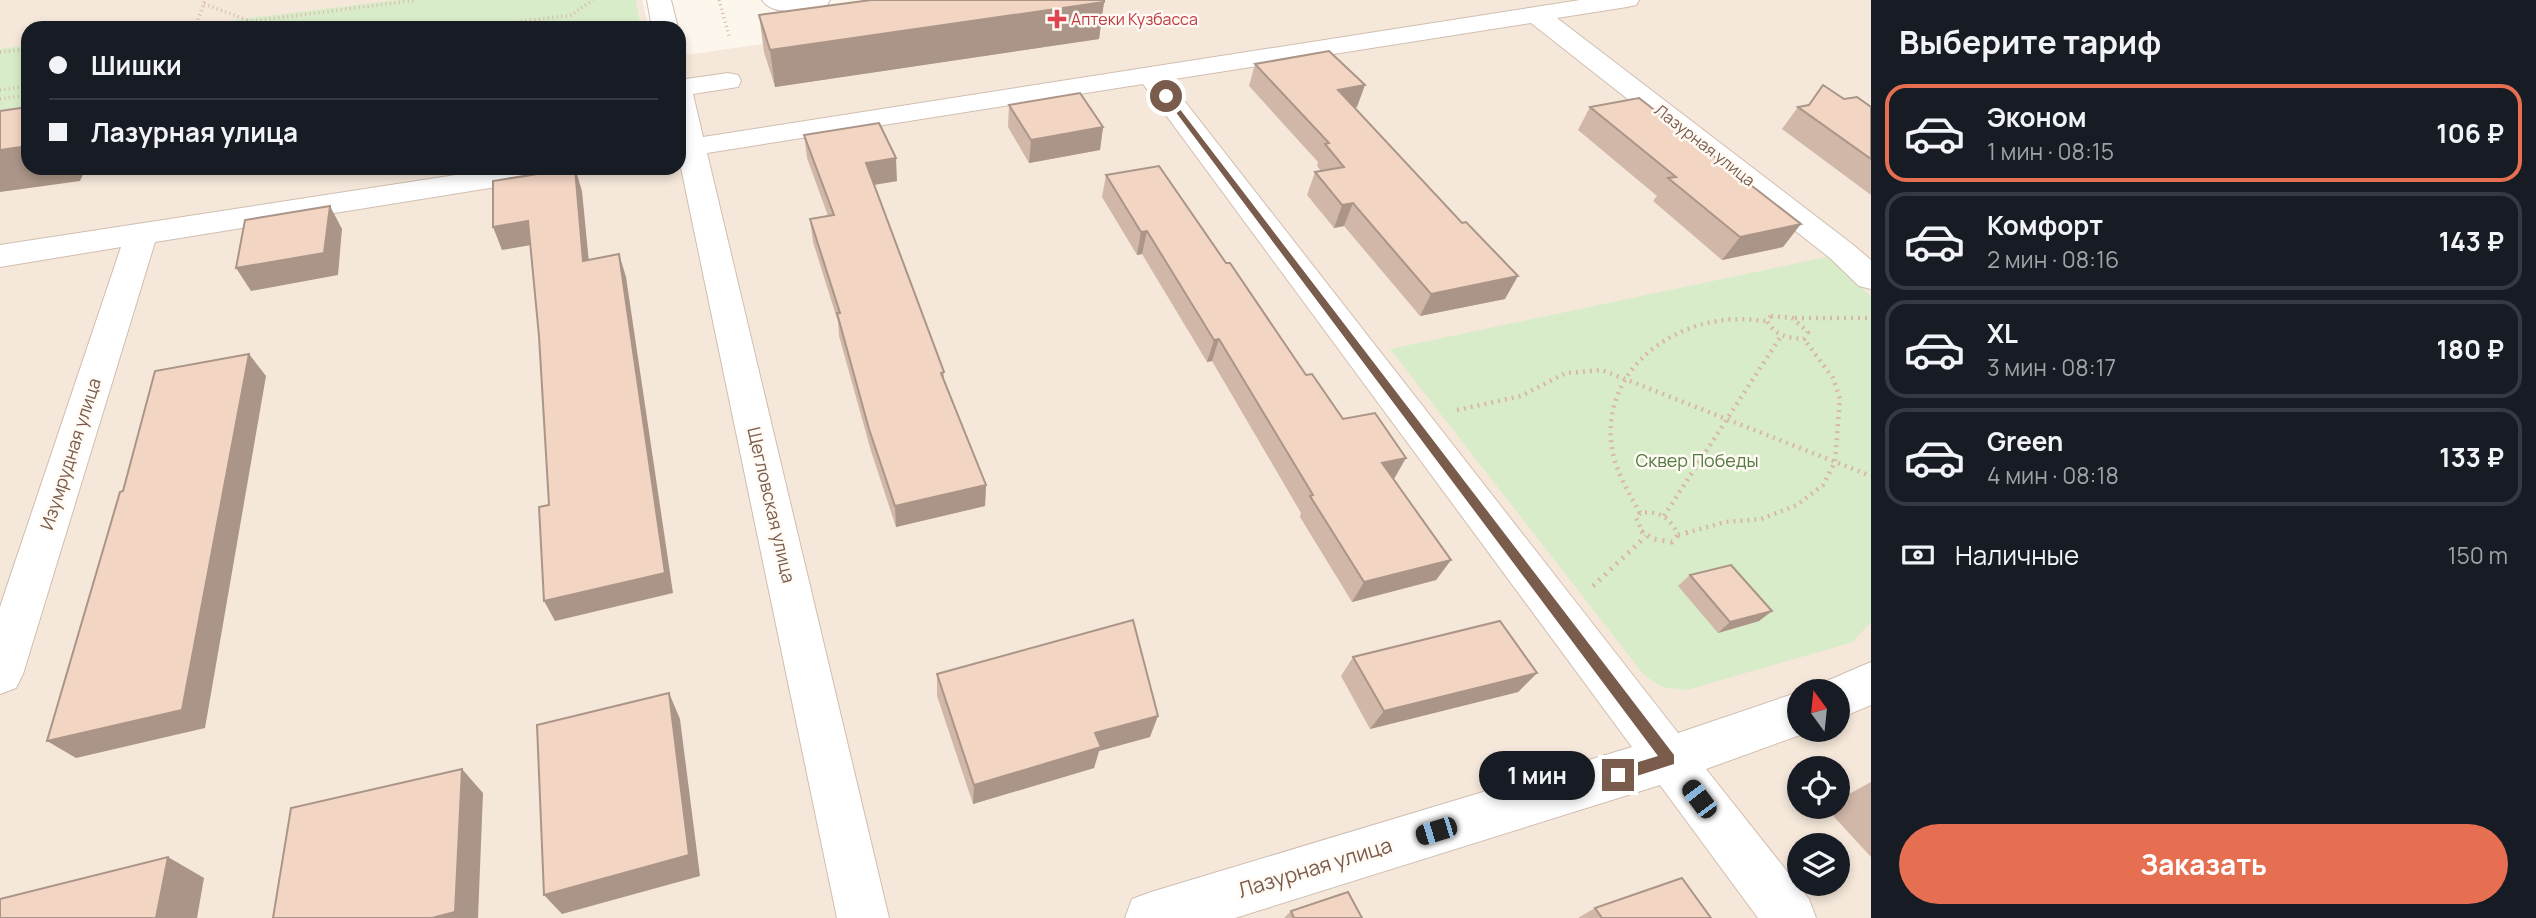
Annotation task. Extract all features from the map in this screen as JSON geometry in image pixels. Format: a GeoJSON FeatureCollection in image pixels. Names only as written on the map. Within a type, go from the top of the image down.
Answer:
{"type":"FeatureCollection","features":[{"type":"Feature","properties":{"kind":"street"},"geometry":{"type":"LineString","coordinates":[[659,0],[664,21]]}},
{"type":"Feature","properties":{"kind":"street"},"geometry":{"type":"LineString","coordinates":[[774,0],[786,4],[818,0]]}},
{"type":"Feature","properties":{"kind":"street"},"geometry":{"type":"LineString","coordinates":[[686,148],[1627,0]]}},
{"type":"Feature","properties":{"kind":"street","name":"Лазурная улица"},"geometry":{"type":"LineString","coordinates":[[1536,14],[1841,251],[1871,278]]}},
{"type":"Feature","properties":{"kind":"street"},"geometry":{"type":"LineString","coordinates":[[1150,75],[1790,918]]}},
{"type":"Feature","properties":{"kind":"street"},"geometry":{"type":"LineString","coordinates":[[686,89],[728,81]]}},
{"type":"Feature","properties":{"kind":"street","name":"Щегловская улица"},"geometry":{"type":"LineString","coordinates":[[686,152],[863,918]]}},
{"type":"Feature","properties":{"kind":"street"},"geometry":{"type":"LineString","coordinates":[[0,256],[513,175]]}},
{"type":"Feature","properties":{"kind":"street","name":"Изумрудная улица"},"geometry":{"type":"LineString","coordinates":[[0,674],[142,233]]}},
{"type":"Feature","properties":{"kind":"street"},"geometry":{"type":"LineString","coordinates":[[1850,693],[1871,683]]}},
{"type":"Feature","properties":{"kind":"street","name":"Лазурная улица"},"geometry":{"type":"LineString","coordinates":[[1151,918],[1669,760],[1787,718]]}},
{"type":"Feature","properties":{"kind":"path"},"geometry":{"type":"LineString","coordinates":[[199,21],[204,2],[251,21],[417,0]]}},
{"type":"Feature","properties":{"kind":"path"},"geometry":{"type":"LineString","coordinates":[[525,21],[571,15],[593,0]]}},
{"type":"Feature","properties":{"kind":"path"},"geometry":{"type":"LineString","coordinates":[[719,0],[729,36]]}},
{"type":"Feature","properties":{"kind":"path"},"geometry":{"type":"LineString","coordinates":[[571,15],[572,21]]}},
{"type":"Feature","properties":{"kind":"path"},"geometry":{"type":"LineString","coordinates":[[0,52],[21,50]]}},
{"type":"Feature","properties":{"kind":"path"},"geometry":{"type":"LineString","coordinates":[[0,90],[21,87]]}},
{"type":"Feature","properties":{"kind":"path"},"geometry":{"type":"LineString","coordinates":[[0,99],[21,96]]}},
{"type":"Feature","properties":{"kind":"path"},"geometry":{"type":"LineString","coordinates":[[1767,321],[1771,316],[1782,314],[1795,318],[1871,318]]}},
{"type":"Feature","properties":{"kind":"path"},"geometry":{"type":"LineString","coordinates":[[1795,318],[1808,332],[1804,339]]}},
{"type":"Feature","properties":{"kind":"path"},"geometry":{"type":"LineString","coordinates":[[1640,513],[1616,464],[1611,447],[1614,399],[1623,377],[1640,356],[1667,338],[1694,327],[1718,321],[1767,321]]}},
{"type":"Feature","properties":{"kind":"path"},"geometry":{"type":"LineString","coordinates":[[1678,535],[1675,525],[1664,516],[1650,511],[1640,513],[1636,518],[1637,528],[1658,542],[1672,542],[1678,535],[1725,522],[1761,519],[1797,505],[1823,485],[1835,462],[1840,399],[1833,379],[1804,339],[1781,336],[1769,327],[1767,321]]}},
{"type":"Feature","properties":{"kind":"path"},"geometry":{"type":"LineString","coordinates":[[1664,516],[1781,336]]}},
{"type":"Feature","properties":{"kind":"path"},"geometry":{"type":"LineString","coordinates":[[1412,420],[1521,396],[1566,373],[1602,370],[1871,476]]}},
{"type":"Feature","properties":{"kind":"path"},"geometry":{"type":"LineString","coordinates":[[1562,617],[1646,536]]}},
{"type":"Feature","properties":{"kind":"shaded area"},"geometry":{"type":"Polygon","coordinates":[[[0,0],[642,0],[647,21],[21,21],[21,175],[686,175],[686,55],[1071,0],[1871,0],[1871,918],[0,918],[0,0]]]}},
{"type":"Feature","properties":{"kind":"green space"},"geometry":{"type":"Polygon","coordinates":[[[397,0],[636,0],[640,21],[226,21],[397,0]]]}},
{"type":"Feature","properties":{"kind":"green space"},"geometry":{"type":"Polygon","coordinates":[[[21,46],[21,136],[0,139],[0,49],[21,46]]]}},
{"type":"Feature","properties":{"kind":"green space","name":"Сквер Победы"},"geometry":{"type":"Polygon","coordinates":[[[1831,256],[1871,297],[1871,622],[1853,642],[1687,690],[1662,687],[1644,675],[1390,349],[1831,256]]]}},
{"type":"Feature","properties":{"kind":"building"},"geometry":{"type":"Polygon","coordinates":[[[871,0],[1104,2],[770,50],[759,15],[871,0]]]}},
{"type":"Feature","properties":{"kind":"building"},"geometry":{"type":"Polygon","coordinates":[[[1329,51],[1365,85],[1338,90],[1462,223],[1466,222],[1518,276],[1431,294],[1353,203],[1342,205],[1315,172],[1344,167],[1325,144],[1329,143],[1255,64],[1329,51]]]}},
{"type":"Feature","properties":{"kind":"building"},"geometry":{"type":"Polygon","coordinates":[[[1823,85],[1844,99],[1857,97],[1871,107],[1871,159],[1798,107],[1809,105],[1823,85]]]}},
{"type":"Feature","properties":{"kind":"building"},"geometry":{"type":"Polygon","coordinates":[[[1080,93],[1103,127],[1031,140],[1009,105],[1080,93]]]}},
{"type":"Feature","properties":{"kind":"building"},"geometry":{"type":"Polygon","coordinates":[[[1639,98],[1801,224],[1740,237],[1668,178],[1676,177],[1590,107],[1639,98]]]}},
{"type":"Feature","properties":{"kind":"building"},"geometry":{"type":"Polygon","coordinates":[[[21,108],[21,147],[0,150],[0,111],[21,108]]]}},
{"type":"Feature","properties":{"kind":"building"},"geometry":{"type":"Polygon","coordinates":[[[879,123],[896,158],[866,163],[944,372],[941,373],[986,485],[895,506],[869,429],[837,313],[840,313],[810,219],[834,215],[804,135],[879,123]]]}},
{"type":"Feature","properties":{"kind":"building"},"geometry":{"type":"Polygon","coordinates":[[[1159,166],[1226,263],[1230,263],[1306,375],[1312,374],[1343,419],[1375,413],[1406,458],[1382,463],[1451,560],[1364,582],[1310,496],[1313,495],[1219,339],[1214,340],[1147,231],[1141,232],[1106,175],[1159,166]]]}},
{"type":"Feature","properties":{"kind":"building"},"geometry":{"type":"Polygon","coordinates":[[[531,175],[576,175],[583,261],[619,254],[665,573],[544,601],[539,507],[549,505],[539,336],[528,221],[493,227],[493,181],[531,175]]]}},
{"type":"Feature","properties":{"kind":"building"},"geometry":{"type":"Polygon","coordinates":[[[330,206],[324,253],[236,268],[245,220],[330,206]]]}},
{"type":"Feature","properties":{"kind":"building"},"geometry":{"type":"Polygon","coordinates":[[[249,354],[182,710],[47,741],[120,492],[123,491],[155,371],[249,354]]]}},
{"type":"Feature","properties":{"kind":"building"},"geometry":{"type":"Polygon","coordinates":[[[1731,565],[1772,611],[1730,622],[1690,575],[1731,565]]]}},
{"type":"Feature","properties":{"kind":"building"},"geometry":{"type":"Polygon","coordinates":[[[1133,620],[1158,716],[1095,733],[1101,747],[974,785],[937,674],[1133,620]]]}},
{"type":"Feature","properties":{"kind":"building"},"geometry":{"type":"Polygon","coordinates":[[[1500,621],[1537,673],[1384,711],[1353,657],[1500,621]]]}},
{"type":"Feature","properties":{"kind":"building"},"geometry":{"type":"Polygon","coordinates":[[[669,693],[689,855],[544,895],[537,725],[669,693]]]}},
{"type":"Feature","properties":{"kind":"building"},"geometry":{"type":"Polygon","coordinates":[[[462,769],[455,912],[432,918],[273,918],[291,808],[462,769]]]}},
{"type":"Feature","properties":{"kind":"building"},"geometry":{"type":"Polygon","coordinates":[[[168,857],[156,918],[0,918],[0,899],[168,857]]]}},
{"type":"Feature","properties":{"kind":"building"},"geometry":{"type":"Polygon","coordinates":[[[1682,878],[1711,918],[1602,918],[1595,908],[1682,878]]]}},
{"type":"Feature","properties":{"kind":"building"},"geometry":{"type":"Polygon","coordinates":[[[1348,892],[1362,918],[1294,918],[1291,911],[1348,892]]]}},
{"type":"Feature","properties":{"kind":"place","name":"Аптеки Кузбасса"},"geometry":{"type":"Point","coordinates":[1057,19]}},
{"type":"Feature","properties":{"kind":"route"},"geometry":{"type":"LineString","coordinates":[[1166,96],[1669,760],[1618,775]]}}]}
